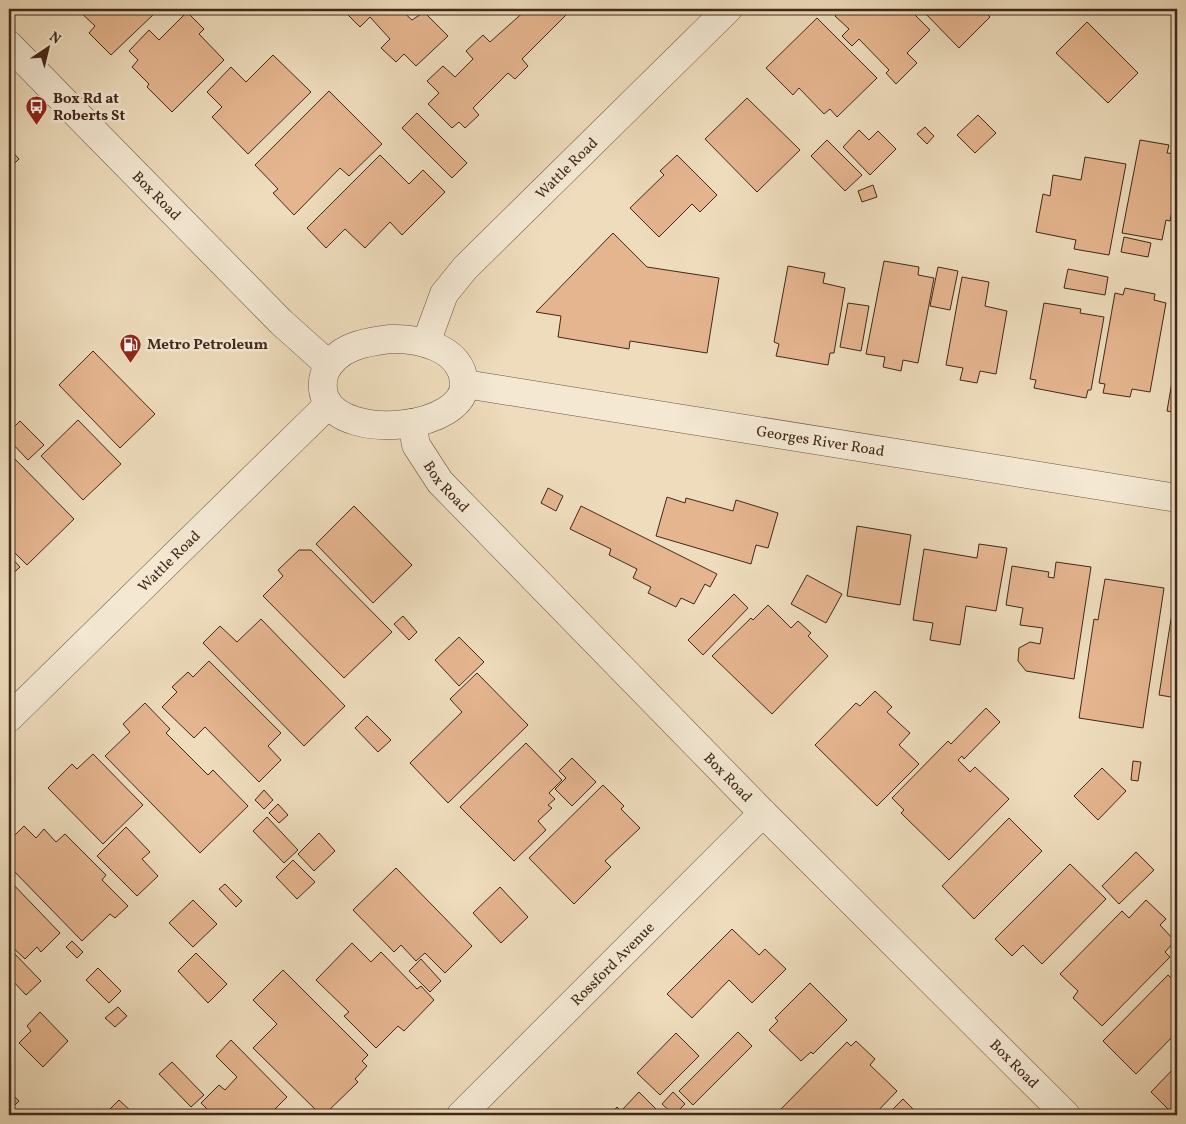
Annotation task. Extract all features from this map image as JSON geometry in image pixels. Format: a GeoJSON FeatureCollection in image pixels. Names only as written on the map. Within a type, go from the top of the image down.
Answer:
{"type":"FeatureCollection","features":[{"type":"Feature","properties":{"kind":"street","name":"Wattle Road"},"geometry":{"type":"LineString","coordinates":[[426,343],[444,294],[465,268],[728,9]]}},
{"type":"Feature","properties":{"kind":"street","name":"Box Road"},"geometry":{"type":"LineString","coordinates":[[9,45],[281,322],[329,365]]}},
{"type":"Feature","properties":{"kind":"street"},"geometry":{"type":"LineString","coordinates":[[407,339],[426,343],[452,358],[462,372],[465,384],[462,394],[454,404],[441,414],[412,423],[394,426],[354,422],[338,414],[328,405],[322,391],[323,377],[329,365],[338,354],[354,346],[370,342],[407,339]]}},
{"type":"Feature","properties":{"kind":"street","name":"Georges River Road"},"geometry":{"type":"LineString","coordinates":[[465,384],[1177,498]]}},
{"type":"Feature","properties":{"kind":"street","name":"Wattle Road"},"geometry":{"type":"LineString","coordinates":[[9,718],[328,405]]}},
{"type":"Feature","properties":{"kind":"street","name":"Box Road"},"geometry":{"type":"LineString","coordinates":[[412,423],[416,445],[440,482],[763,813],[1066,1115]]}},
{"type":"Feature","properties":{"kind":"street","name":"Rossford Avenue"},"geometry":{"type":"LineString","coordinates":[[461,1115],[763,813]]}},
{"type":"Feature","properties":{"kind":"building"},"geometry":{"type":"Polygon","coordinates":[[[77,9],[164,9],[160,14],[157,11],[111,55],[89,33],[95,26],[77,9]]]}},
{"type":"Feature","properties":{"kind":"building"},"geometry":{"type":"Polygon","coordinates":[[[349,9],[400,9],[412,20],[424,12],[448,36],[416,66],[404,54],[396,62],[381,48],[390,39],[370,17],[360,27],[345,12],[349,9]]]}},
{"type":"Feature","properties":{"kind":"building"},"geometry":{"type":"Polygon","coordinates":[[[527,9],[572,9],[522,59],[528,66],[515,79],[508,73],[473,108],[479,115],[465,128],[459,122],[452,128],[428,104],[439,93],[427,81],[443,66],[455,77],[473,59],[466,51],[483,35],[490,42],[527,9]]]}},
{"type":"Feature","properties":{"kind":"building"},"geometry":{"type":"Polygon","coordinates":[[[842,9],[909,9],[930,30],[907,53],[917,63],[896,84],[886,73],[889,70],[859,39],[852,46],[842,36],[849,29],[835,16],[842,9]]]}},
{"type":"Feature","properties":{"kind":"building"},"geometry":{"type":"Polygon","coordinates":[[[921,9],[982,9],[990,17],[959,48],[921,9]]]}},
{"type":"Feature","properties":{"kind":"building"},"geometry":{"type":"Polygon","coordinates":[[[187,12],[204,29],[199,34],[224,60],[172,112],[147,87],[149,84],[132,67],[138,60],[129,51],[149,30],[159,40],[187,12]]]}},
{"type":"Feature","properties":{"kind":"building"},"geometry":{"type":"Polygon","coordinates":[[[817,18],[877,78],[837,117],[830,109],[824,114],[799,88],[793,95],[766,68],[817,18]]]}},
{"type":"Feature","properties":{"kind":"building"},"geometry":{"type":"Polygon","coordinates":[[[1087,22],[1138,73],[1108,103],[1056,53],[1087,22]]]}},
{"type":"Feature","properties":{"kind":"building"},"geometry":{"type":"Polygon","coordinates":[[[273,55],[311,92],[248,154],[212,117],[222,107],[207,92],[231,67],[246,82],[273,55]]]}},
{"type":"Feature","properties":{"kind":"building"},"geometry":{"type":"Polygon","coordinates":[[[329,91],[382,144],[349,176],[340,168],[294,215],[273,193],[278,189],[255,165],[329,91]]]}},
{"type":"Feature","properties":{"kind":"building"},"geometry":{"type":"Polygon","coordinates":[[[747,98],[800,150],[757,192],[705,139],[747,98]]]}},
{"type":"Feature","properties":{"kind":"building"},"geometry":{"type":"Polygon","coordinates":[[[417,113],[467,163],[452,178],[402,128],[417,113]]]}},
{"type":"Feature","properties":{"kind":"building"},"geometry":{"type":"Polygon","coordinates":[[[978,115],[996,133],[975,153],[957,135],[978,115]]]}},
{"type":"Feature","properties":{"kind":"building"},"geometry":{"type":"Polygon","coordinates":[[[925,127],[934,136],[927,144],[917,134],[925,127]]]}},
{"type":"Feature","properties":{"kind":"building"},"geometry":{"type":"Polygon","coordinates":[[[859,130],[869,140],[878,131],[896,149],[870,175],[843,147],[859,130]]]}},
{"type":"Feature","properties":{"kind":"building"},"geometry":{"type":"Polygon","coordinates":[[[827,140],[862,175],[845,191],[811,156],[827,140]]]}},
{"type":"Feature","properties":{"kind":"building"},"geometry":{"type":"Polygon","coordinates":[[[1140,140],[1169,145],[1167,153],[1177,154],[1177,208],[1172,210],[1170,221],[1166,220],[1162,240],[1122,233],[1140,140]]]}},
{"type":"Feature","properties":{"kind":"building"},"geometry":{"type":"Polygon","coordinates":[[[9,148],[19,159],[9,169],[9,148]]]}},
{"type":"Feature","properties":{"kind":"building"},"geometry":{"type":"Polygon","coordinates":[[[380,155],[409,184],[423,170],[445,192],[402,235],[390,222],[365,248],[345,229],[326,248],[307,228],[380,155]]]}},
{"type":"Feature","properties":{"kind":"building"},"geometry":{"type":"Polygon","coordinates":[[[677,155],[717,195],[700,212],[692,204],[659,237],[630,208],[664,175],[660,171],[677,155]]]}},
{"type":"Feature","properties":{"kind":"building"},"geometry":{"type":"Polygon","coordinates":[[[1085,157],[1126,164],[1109,255],[1074,249],[1076,240],[1036,232],[1043,194],[1050,196],[1053,175],[1081,180],[1085,157]]]}},
{"type":"Feature","properties":{"kind":"building"},"geometry":{"type":"Polygon","coordinates":[[[873,185],[877,197],[862,202],[858,191],[873,185]]]}},
{"type":"Feature","properties":{"kind":"building"},"geometry":{"type":"Polygon","coordinates":[[[613,233],[647,267],[719,278],[707,353],[630,341],[629,349],[558,337],[561,316],[536,312],[613,233]]]}},
{"type":"Feature","properties":{"kind":"building"},"geometry":{"type":"Polygon","coordinates":[[[1124,237],[1151,243],[1148,257],[1121,252],[1124,237]]]}},
{"type":"Feature","properties":{"kind":"building"},"geometry":{"type":"Polygon","coordinates":[[[884,261],[919,267],[918,275],[934,278],[918,363],[903,360],[901,371],[883,367],[885,357],[866,354],[884,261]]]}},
{"type":"Feature","properties":{"kind":"building"},"geometry":{"type":"Polygon","coordinates":[[[788,266],[825,273],[823,283],[845,288],[834,353],[830,353],[828,365],[776,356],[779,344],[774,342],[788,266]]]}},
{"type":"Feature","properties":{"kind":"building"},"geometry":{"type":"Polygon","coordinates":[[[938,267],[958,271],[950,310],[930,306],[938,267]]]}},
{"type":"Feature","properties":{"kind":"building"},"geometry":{"type":"Polygon","coordinates":[[[1068,269],[1108,277],[1105,295],[1064,288],[1068,269]]]}},
{"type":"Feature","properties":{"kind":"building"},"geometry":{"type":"Polygon","coordinates":[[[962,277],[989,282],[985,306],[1007,311],[996,374],[980,371],[977,383],[960,380],[963,368],[946,365],[962,277]]]}},
{"type":"Feature","properties":{"kind":"building"},"geometry":{"type":"Polygon","coordinates":[[[1125,288],[1155,294],[1154,300],[1166,303],[1150,392],[1132,389],[1130,397],[1103,393],[1105,384],[1099,383],[1115,293],[1123,295],[1125,288]]]}},
{"type":"Feature","properties":{"kind":"building"},"geometry":{"type":"Polygon","coordinates":[[[848,303],[869,306],[861,351],[840,347],[848,303]]]}},
{"type":"Feature","properties":{"kind":"building"},"geometry":{"type":"Polygon","coordinates":[[[1044,303],[1081,309],[1080,313],[1104,317],[1091,390],[1088,390],[1086,398],[1034,388],[1036,380],[1030,379],[1044,303]]]}},
{"type":"Feature","properties":{"kind":"building"},"geometry":{"type":"Polygon","coordinates":[[[93,351],[155,414],[120,448],[59,385],[93,351]]]}},
{"type":"Feature","properties":{"kind":"building"},"geometry":{"type":"Polygon","coordinates":[[[1177,353],[1177,413],[1167,411],[1177,353]]]}},
{"type":"Feature","properties":{"kind":"building"},"geometry":{"type":"Polygon","coordinates":[[[78,420],[121,464],[83,500],[41,456],[78,420]]]}},
{"type":"Feature","properties":{"kind":"building"},"geometry":{"type":"Polygon","coordinates":[[[20,421],[44,445],[28,460],[9,440],[9,432],[20,421]]]}},
{"type":"Feature","properties":{"kind":"building"},"geometry":{"type":"Polygon","coordinates":[[[9,453],[74,519],[27,565],[9,547],[9,533],[11,530],[9,528],[9,453]]]}},
{"type":"Feature","properties":{"kind":"building"},"geometry":{"type":"Polygon","coordinates":[[[548,488],[563,496],[556,511],[541,503],[548,488]]]}},
{"type":"Feature","properties":{"kind":"building"},"geometry":{"type":"Polygon","coordinates":[[[667,497],[685,503],[686,498],[733,511],[736,500],[778,513],[768,548],[756,545],[751,564],[656,536],[667,497]]]}},
{"type":"Feature","properties":{"kind":"building"},"geometry":{"type":"Polygon","coordinates":[[[354,506],[412,565],[373,603],[316,544],[354,506]]]}},
{"type":"Feature","properties":{"kind":"building"},"geometry":{"type":"Polygon","coordinates":[[[581,506],[717,574],[710,587],[705,584],[694,604],[681,598],[676,607],[648,593],[651,587],[633,578],[637,569],[609,555],[611,549],[570,529],[581,506]]]}},
{"type":"Feature","properties":{"kind":"building"},"geometry":{"type":"Polygon","coordinates":[[[857,526],[911,535],[900,605],[847,596],[857,526]]]}},
{"type":"Feature","properties":{"kind":"building"},"geometry":{"type":"Polygon","coordinates":[[[979,544],[1007,548],[996,611],[966,606],[960,645],[930,640],[933,623],[913,620],[924,549],[977,558],[979,544]]]}},
{"type":"Feature","properties":{"kind":"building"},"geometry":{"type":"Polygon","coordinates":[[[299,550],[311,550],[392,632],[344,678],[263,596],[283,576],[278,570],[299,550]]]}},
{"type":"Feature","properties":{"kind":"building"},"geometry":{"type":"Polygon","coordinates":[[[9,555],[20,567],[9,577],[9,555]]]}},
{"type":"Feature","properties":{"kind":"building"},"geometry":{"type":"Polygon","coordinates":[[[1056,562],[1091,567],[1074,679],[1026,671],[1018,661],[1019,648],[1030,642],[1040,644],[1043,628],[1020,625],[1023,608],[1006,605],[1012,566],[1049,572],[1048,577],[1054,578],[1056,562]]]}},
{"type":"Feature","properties":{"kind":"building"},"geometry":{"type":"Polygon","coordinates":[[[807,575],[842,594],[826,623],[791,604],[807,575]]]}},
{"type":"Feature","properties":{"kind":"building"},"geometry":{"type":"Polygon","coordinates":[[[1105,579],[1164,588],[1143,728],[1079,718],[1094,619],[1098,620],[1105,579]]]}},
{"type":"Feature","properties":{"kind":"building"},"geometry":{"type":"Polygon","coordinates":[[[734,594],[748,608],[703,655],[688,640],[734,594]]]}},
{"type":"Feature","properties":{"kind":"building"},"geometry":{"type":"Polygon","coordinates":[[[1175,594],[1177,595],[1177,698],[1159,695],[1175,594]]]}},
{"type":"Feature","properties":{"kind":"building"},"geometry":{"type":"Polygon","coordinates":[[[768,605],[791,628],[798,621],[811,633],[808,636],[828,656],[772,714],[712,656],[751,618],[753,620],[768,605]]]}},
{"type":"Feature","properties":{"kind":"building"},"geometry":{"type":"Polygon","coordinates":[[[403,616],[417,632],[409,640],[394,624],[403,616]]]}},
{"type":"Feature","properties":{"kind":"building"},"geometry":{"type":"Polygon","coordinates":[[[261,619],[345,706],[304,746],[203,643],[220,626],[237,642],[261,619]]]}},
{"type":"Feature","properties":{"kind":"building"},"geometry":{"type":"Polygon","coordinates":[[[459,637],[484,662],[459,686],[435,660],[459,637]]]}},
{"type":"Feature","properties":{"kind":"building"},"geometry":{"type":"Polygon","coordinates":[[[209,661],[281,733],[268,746],[281,760],[259,782],[205,727],[194,738],[162,707],[177,692],[172,687],[188,672],[193,677],[209,661]]]}},
{"type":"Feature","properties":{"kind":"building"},"geometry":{"type":"Polygon","coordinates":[[[477,673],[528,725],[448,803],[410,763],[462,712],[450,699],[477,673]]]}},
{"type":"Feature","properties":{"kind":"building"},"geometry":{"type":"Polygon","coordinates":[[[875,691],[892,707],[887,712],[910,733],[899,745],[919,764],[877,806],[815,745],[856,703],[860,706],[875,691]]]}},
{"type":"Feature","properties":{"kind":"building"},"geometry":{"type":"Polygon","coordinates":[[[145,703],[170,729],[166,733],[208,775],[213,770],[248,806],[200,853],[105,756],[130,732],[123,724],[145,703]]]}},
{"type":"Feature","properties":{"kind":"building"},"geometry":{"type":"Polygon","coordinates":[[[986,708],[1000,722],[964,759],[962,756],[958,760],[970,772],[975,767],[1009,799],[949,860],[901,813],[904,810],[892,798],[948,741],[951,744],[986,708]]]}},
{"type":"Feature","properties":{"kind":"building"},"geometry":{"type":"Polygon","coordinates":[[[367,716],[391,740],[378,752],[355,728],[367,716]]]}},
{"type":"Feature","properties":{"kind":"building"},"geometry":{"type":"Polygon","coordinates":[[[526,743],[562,780],[549,793],[555,799],[548,805],[552,808],[538,821],[546,830],[514,861],[460,807],[526,743]]]}},
{"type":"Feature","properties":{"kind":"building"},"geometry":{"type":"Polygon","coordinates":[[[93,754],[143,805],[103,844],[48,788],[72,764],[77,769],[93,754]]]}},
{"type":"Feature","properties":{"kind":"building"},"geometry":{"type":"Polygon","coordinates":[[[572,758],[596,782],[572,806],[555,789],[566,778],[559,771],[572,758]]]}},
{"type":"Feature","properties":{"kind":"building"},"geometry":{"type":"Polygon","coordinates":[[[1133,761],[1141,762],[1138,781],[1131,780],[1133,761]]]}},
{"type":"Feature","properties":{"kind":"building"},"geometry":{"type":"Polygon","coordinates":[[[1102,768],[1126,791],[1098,820],[1074,796],[1102,768]]]}},
{"type":"Feature","properties":{"kind":"building"},"geometry":{"type":"Polygon","coordinates":[[[603,785],[624,806],[621,809],[640,828],[605,861],[611,867],[574,904],[529,858],[603,785]]]}},
{"type":"Feature","properties":{"kind":"building"},"geometry":{"type":"Polygon","coordinates":[[[264,790],[273,800],[264,809],[255,800],[264,790]]]}},
{"type":"Feature","properties":{"kind":"building"},"geometry":{"type":"Polygon","coordinates":[[[278,804],[288,815],[279,823],[269,813],[278,804]]]}},
{"type":"Feature","properties":{"kind":"building"},"geometry":{"type":"Polygon","coordinates":[[[267,817],[298,850],[284,863],[253,831],[267,817]]]}},
{"type":"Feature","properties":{"kind":"building"},"geometry":{"type":"Polygon","coordinates":[[[1009,818],[1042,851],[974,919],[942,886],[1009,818]]]}},
{"type":"Feature","properties":{"kind":"building"},"geometry":{"type":"Polygon","coordinates":[[[24,826],[36,838],[44,829],[56,842],[65,834],[106,875],[102,880],[128,906],[115,918],[110,914],[82,941],[9,866],[9,841],[24,826]]]}},
{"type":"Feature","properties":{"kind":"building"},"geometry":{"type":"Polygon","coordinates":[[[126,827],[150,852],[142,859],[158,876],[137,896],[97,856],[126,827]]]}},
{"type":"Feature","properties":{"kind":"building"},"geometry":{"type":"Polygon","coordinates":[[[319,833],[335,851],[314,871],[298,854],[319,833]]]}},
{"type":"Feature","properties":{"kind":"building"},"geometry":{"type":"Polygon","coordinates":[[[1136,852],[1154,870],[1119,904],[1102,886],[1136,852]]]}},
{"type":"Feature","properties":{"kind":"building"},"geometry":{"type":"Polygon","coordinates":[[[293,860],[315,882],[297,899],[276,877],[293,860]]]}},
{"type":"Feature","properties":{"kind":"building"},"geometry":{"type":"Polygon","coordinates":[[[1070,864],[1106,899],[1042,964],[1023,945],[1012,956],[995,939],[1070,864]]]}},
{"type":"Feature","properties":{"kind":"building"},"geometry":{"type":"Polygon","coordinates":[[[396,868],[472,946],[445,973],[425,953],[416,961],[401,945],[394,952],[353,910],[396,868]]]}},
{"type":"Feature","properties":{"kind":"building"},"geometry":{"type":"Polygon","coordinates":[[[9,880],[60,933],[41,952],[37,947],[25,959],[9,944],[9,880]]]}},
{"type":"Feature","properties":{"kind":"building"},"geometry":{"type":"Polygon","coordinates":[[[225,884],[242,901],[236,907],[219,889],[225,884]]]}},
{"type":"Feature","properties":{"kind":"building"},"geometry":{"type":"Polygon","coordinates":[[[500,887],[528,917],[501,943],[473,913],[500,887]]]}},
{"type":"Feature","properties":{"kind":"building"},"geometry":{"type":"Polygon","coordinates":[[[193,900],[217,924],[193,947],[169,923],[193,900]]]}},
{"type":"Feature","properties":{"kind":"building"},"geometry":{"type":"Polygon","coordinates":[[[1146,900],[1166,919],[1160,925],[1175,941],[1165,952],[1170,957],[1102,1026],[1073,998],[1078,991],[1060,974],[1122,911],[1129,918],[1146,900]]]}},
{"type":"Feature","properties":{"kind":"building"},"geometry":{"type":"Polygon","coordinates":[[[732,929],[759,955],[765,949],[786,969],[752,1003],[729,980],[692,1018],[667,994],[732,929]]]}},
{"type":"Feature","properties":{"kind":"building"},"geometry":{"type":"Polygon","coordinates":[[[72,941],[83,952],[77,958],[66,947],[72,941]]]}},
{"type":"Feature","properties":{"kind":"building"},"geometry":{"type":"Polygon","coordinates":[[[352,943],[371,962],[381,952],[417,989],[421,986],[434,1000],[404,1031],[398,1026],[376,1048],[344,1016],[349,1012],[316,980],[352,943]]]}},
{"type":"Feature","properties":{"kind":"building"},"geometry":{"type":"Polygon","coordinates":[[[12,951],[41,981],[26,995],[9,977],[9,954],[12,951]]]}},
{"type":"Feature","properties":{"kind":"building"},"geometry":{"type":"Polygon","coordinates":[[[196,953],[227,984],[208,1003],[178,971],[196,953]]]}},
{"type":"Feature","properties":{"kind":"building"},"geometry":{"type":"Polygon","coordinates":[[[421,959],[441,981],[430,992],[409,971],[421,959]]]}},
{"type":"Feature","properties":{"kind":"building"},"geometry":{"type":"Polygon","coordinates":[[[98,968],[121,991],[109,1003],[86,980],[98,968]]]}},
{"type":"Feature","properties":{"kind":"building"},"geometry":{"type":"Polygon","coordinates":[[[283,970],[368,1055],[362,1061],[367,1066],[355,1079],[358,1082],[324,1115],[321,1115],[253,1048],[277,1024],[253,1000],[283,970]]]}},
{"type":"Feature","properties":{"kind":"building"},"geometry":{"type":"Polygon","coordinates":[[[1168,975],[1177,984],[1177,1032],[1136,1074],[1103,1041],[1168,975]]]}},
{"type":"Feature","properties":{"kind":"building"},"geometry":{"type":"Polygon","coordinates":[[[810,983],[847,1020],[813,1054],[811,1052],[801,1061],[769,1030],[778,1021],[775,1018],[810,983]]]}},
{"type":"Feature","properties":{"kind":"building"},"geometry":{"type":"Polygon","coordinates":[[[118,1007],[127,1016],[115,1027],[105,1018],[118,1007]]]}},
{"type":"Feature","properties":{"kind":"building"},"geometry":{"type":"Polygon","coordinates":[[[40,1012],[68,1041],[43,1067],[19,1043],[31,1031],[27,1026],[40,1012]]]}},
{"type":"Feature","properties":{"kind":"building"},"geometry":{"type":"Polygon","coordinates":[[[738,1032],[752,1046],[693,1105],[679,1091],[738,1032]]]}},
{"type":"Feature","properties":{"kind":"building"},"geometry":{"type":"Polygon","coordinates":[[[676,1033],[699,1056],[660,1095],[637,1073],[676,1033]]]}},
{"type":"Feature","properties":{"kind":"building"},"geometry":{"type":"Polygon","coordinates":[[[231,1040],[287,1097],[269,1115],[213,1115],[201,1103],[219,1085],[225,1090],[237,1077],[216,1056],[231,1040]]]}},
{"type":"Feature","properties":{"kind":"building"},"geometry":{"type":"Polygon","coordinates":[[[856,1041],[875,1059],[870,1065],[897,1091],[874,1115],[775,1115],[847,1042],[851,1046],[856,1041]]]}},
{"type":"Feature","properties":{"kind":"building"},"geometry":{"type":"Polygon","coordinates":[[[172,1062],[204,1095],[191,1107],[159,1074],[172,1062]]]}},
{"type":"Feature","properties":{"kind":"building"},"geometry":{"type":"Polygon","coordinates":[[[1177,1065],[1177,1115],[1174,1115],[1151,1092],[1177,1065]]]}},
{"type":"Feature","properties":{"kind":"building"},"geometry":{"type":"Polygon","coordinates":[[[9,1091],[19,1101],[9,1111],[9,1091]]]}},
{"type":"Feature","properties":{"kind":"building"},"geometry":{"type":"Polygon","coordinates":[[[639,1092],[662,1115],[609,1115],[617,1107],[621,1111],[639,1092]]]}},
{"type":"Feature","properties":{"kind":"building"},"geometry":{"type":"Polygon","coordinates":[[[673,1092],[685,1104],[674,1115],[662,1104],[673,1092]]]}},
{"type":"Feature","properties":{"kind":"building"},"geometry":{"type":"Polygon","coordinates":[[[903,1099],[919,1115],[887,1115],[903,1099]]]}},
{"type":"Feature","properties":{"kind":"building"},"geometry":{"type":"Polygon","coordinates":[[[119,1100],[135,1115],[104,1115],[119,1100]]]}},
{"type":"Feature","properties":{"kind":"place","name":"Box Rd at Roberts St"},"geometry":{"type":"Point","coordinates":[37,126]}},
{"type":"Feature","properties":{"kind":"place","name":"Metro Petroleum"},"geometry":{"type":"Point","coordinates":[131,363]}}]}
